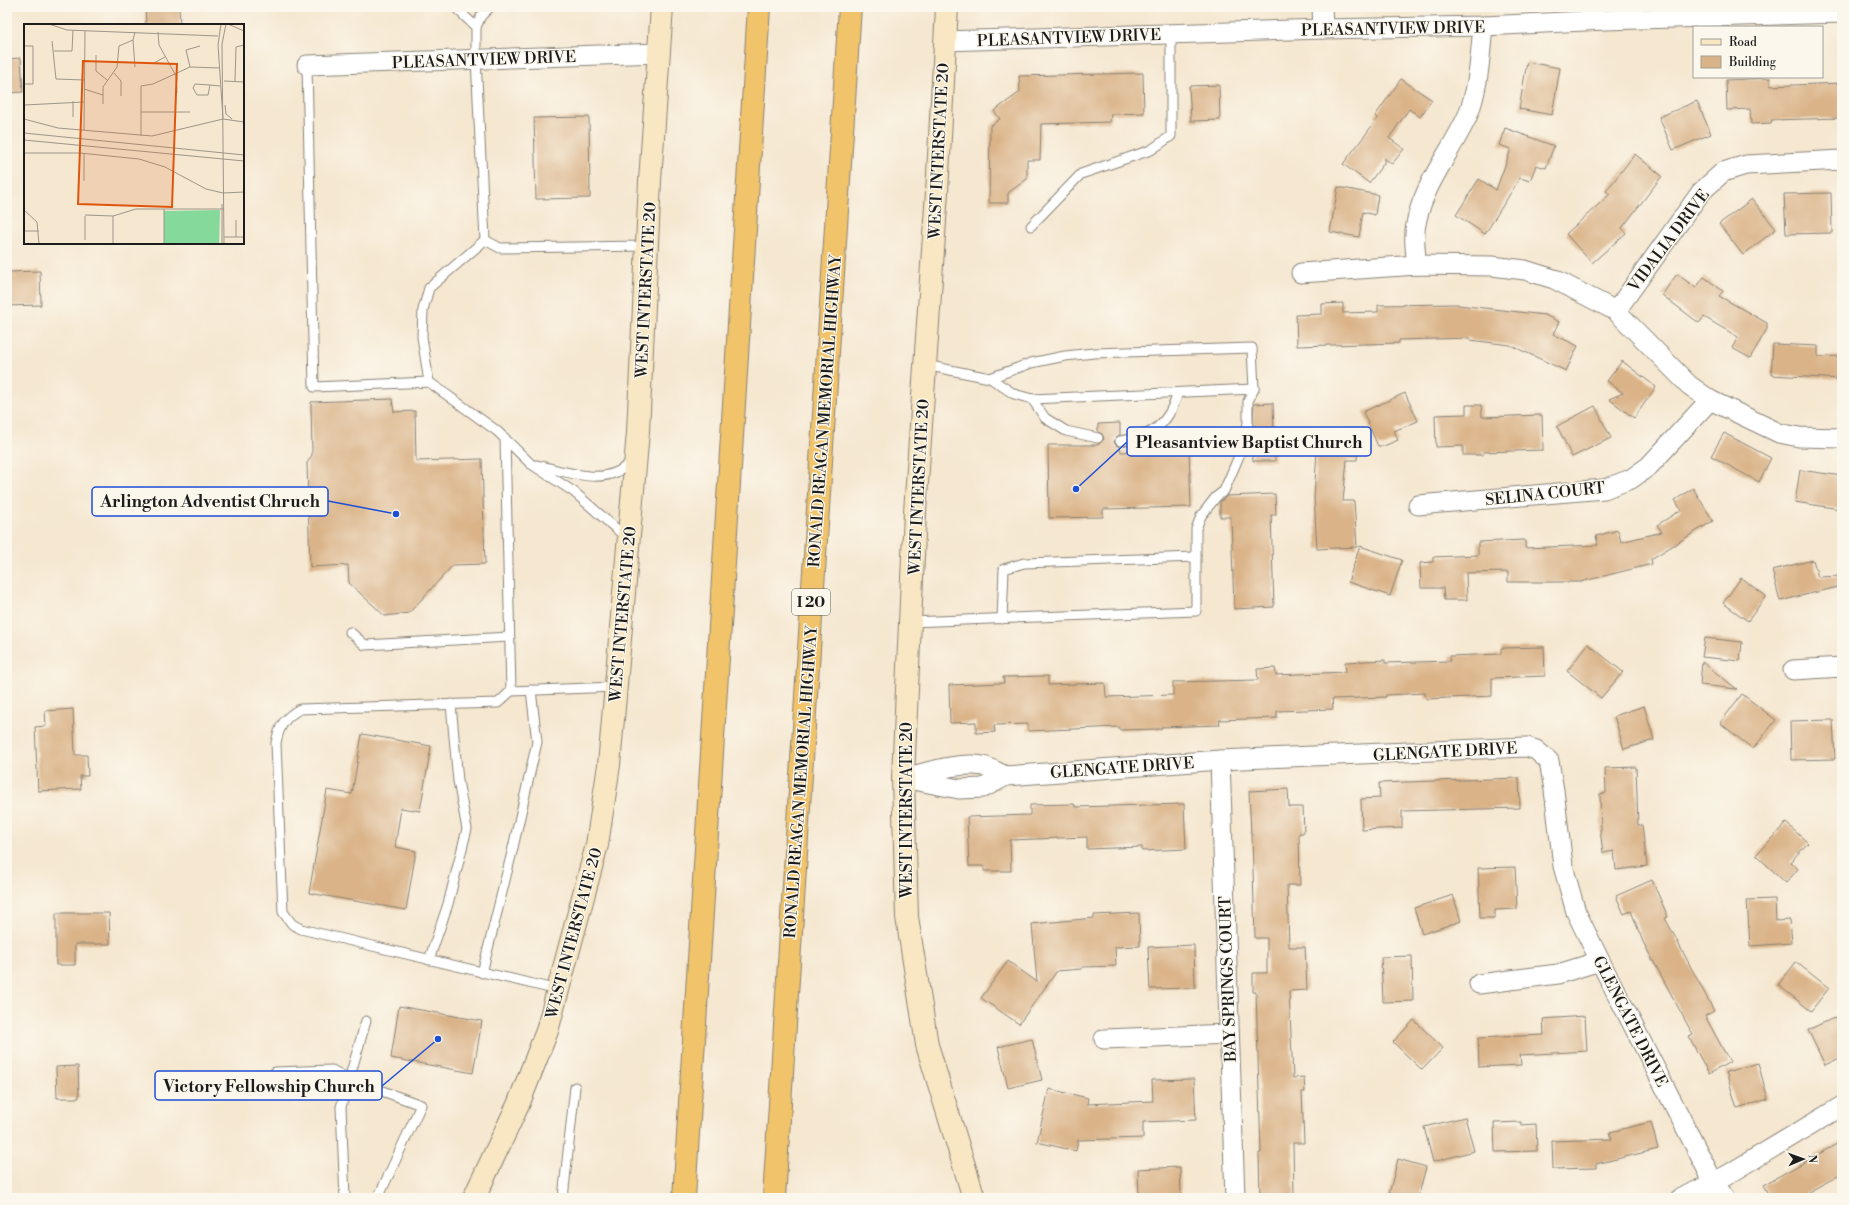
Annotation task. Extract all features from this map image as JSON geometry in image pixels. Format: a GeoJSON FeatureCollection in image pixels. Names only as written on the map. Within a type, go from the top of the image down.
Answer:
{"type":"FeatureCollection","features":[{"type":"Feature","properties":{"kind":"highway"},"geometry":{"type":"LineString","coordinates":[[684,1198],[759,7]]}},
{"type":"Feature","properties":{"kind":"highway","name":"RONALD REAGAN MEMORIAL HIGHWAY"},"geometry":{"type":"LineString","coordinates":[[774,1198],[850,7]]}},
{"type":"Feature","properties":{"kind":"main road","name":"WEST INTERSTATE 20"},"geometry":{"type":"LineString","coordinates":[[474,1198],[518,1105],[547,1031],[597,844],[610,765],[636,449],[650,181],[662,7]]}},
{"type":"Feature","properties":{"kind":"main road","name":"WEST INTERSTATE 20"},"geometry":{"type":"LineString","coordinates":[[947,7],[915,512],[903,778],[907,916],[927,1046],[974,1198]]}},
{"type":"Feature","properties":{"kind":"street"},"geometry":{"type":"LineString","coordinates":[[1322,7],[1322,29]]}},
{"type":"Feature","properties":{"kind":"street","name":"PLEASANTVIEW DRIVE"},"geometry":{"type":"LineString","coordinates":[[944,41],[1322,29],[1483,26],[1605,13],[1842,13]]}},
{"type":"Feature","properties":{"kind":"street"},"geometry":{"type":"LineString","coordinates":[[1417,265],[1414,239],[1417,218],[1428,189],[1468,115],[1479,69],[1483,26]]}},
{"type":"Feature","properties":{"kind":"street","name":"PLEASANTVIEW DRIVE"},"geometry":{"type":"LineString","coordinates":[[307,65],[660,53]]}},
{"type":"Feature","properties":{"kind":"street","name":"VIDALIA DRIVE"},"geometry":{"type":"LineString","coordinates":[[1616,311],[1701,192],[1723,172],[1746,165],[1842,160]]}},
{"type":"Feature","properties":{"kind":"street"},"geometry":{"type":"LineString","coordinates":[[1302,273],[1417,265],[1492,266],[1526,270],[1554,279],[1616,311],[1689,385],[1710,400],[1779,433],[1799,437],[1842,438]]}},
{"type":"Feature","properties":{"kind":"street","name":"SELINA COURT"},"geometry":{"type":"LineString","coordinates":[[1418,505],[1604,489],[1631,479],[1649,466],[1710,400]]}},
{"type":"Feature","properties":{"kind":"street"},"geometry":{"type":"LineString","coordinates":[[1793,670],[1842,667]]}},
{"type":"Feature","properties":{"kind":"street","name":"GLENGATE DRIVE"},"geometry":{"type":"LineString","coordinates":[[903,778],[959,789],[983,788],[1006,776],[1220,760],[1527,747],[1536,750],[1549,761],[1563,866],[1576,912],[1719,1190]]}},
{"type":"Feature","properties":{"kind":"street","name":"BAY SPRINGS COURT"},"geometry":{"type":"LineString","coordinates":[[1220,760],[1235,1198]]}},
{"type":"Feature","properties":{"kind":"street","name":"GLENGATE DRIVE"},"geometry":{"type":"LineString","coordinates":[[903,778],[943,768],[982,766],[1006,776]]}},
{"type":"Feature","properties":{"kind":"street"},"geometry":{"type":"LineString","coordinates":[[958,767],[959,789]]}},
{"type":"Feature","properties":{"kind":"street"},"geometry":{"type":"LineString","coordinates":[[1479,984],[1558,974],[1600,961]]}},
{"type":"Feature","properties":{"kind":"street"},"geometry":{"type":"LineString","coordinates":[[1104,1039],[1229,1034]]}},
{"type":"Feature","properties":{"kind":"street"},"geometry":{"type":"LineString","coordinates":[[1681,1198],[1719,1190],[1842,1106]]}},
{"type":"Feature","properties":{"kind":"lane"},"geometry":{"type":"LineString","coordinates":[[455,7],[476,27]]}},
{"type":"Feature","properties":{"kind":"lane"},"geometry":{"type":"LineString","coordinates":[[485,240],[476,59],[476,27],[481,16],[490,7]]}},
{"type":"Feature","properties":{"kind":"lane"},"geometry":{"type":"LineString","coordinates":[[1031,226],[1081,174],[1151,150],[1171,136],[1171,34]]}},
{"type":"Feature","properties":{"kind":"lane"},"geometry":{"type":"LineString","coordinates":[[307,65],[314,387],[429,382],[505,438],[531,464],[574,492],[629,540]]}},
{"type":"Feature","properties":{"kind":"lane"},"geometry":{"type":"LineString","coordinates":[[485,240],[500,248],[647,246]]}},
{"type":"Feature","properties":{"kind":"lane"},"geometry":{"type":"LineString","coordinates":[[429,382],[422,337],[423,310],[429,288],[485,240]]}},
{"type":"Feature","properties":{"kind":"lane"},"geometry":{"type":"LineString","coordinates":[[910,622],[1196,611],[1196,529],[1201,516],[1216,497],[1224,491],[1245,442],[1248,422],[1248,401],[1254,389],[1252,348],[1094,353],[1065,356],[1031,363],[990,378]]}},
{"type":"Feature","properties":{"kind":"lane"},"geometry":{"type":"LineString","coordinates":[[925,365],[990,378],[1014,394],[1032,399],[1254,389]]}},
{"type":"Feature","properties":{"kind":"lane"},"geometry":{"type":"LineString","coordinates":[[1120,441],[1137,438],[1156,428],[1167,418],[1178,393]]}},
{"type":"Feature","properties":{"kind":"lane"},"geometry":{"type":"LineString","coordinates":[[1032,399],[1045,418],[1066,431],[1098,438]]}},
{"type":"Feature","properties":{"kind":"lane"},"geometry":{"type":"LineString","coordinates":[[505,438],[511,691]]}},
{"type":"Feature","properties":{"kind":"lane"},"geometry":{"type":"LineString","coordinates":[[531,464],[603,477],[615,474],[625,469],[632,460],[636,449]]}},
{"type":"Feature","properties":{"kind":"lane"},"geometry":{"type":"LineString","coordinates":[[1002,618],[1004,569],[1024,563],[1196,557]]}},
{"type":"Feature","properties":{"kind":"lane"},"geometry":{"type":"LineString","coordinates":[[350,632],[365,645],[509,637]]}},
{"type":"Feature","properties":{"kind":"lane"},"geometry":{"type":"LineString","coordinates":[[558,990],[301,929],[292,924],[283,912],[276,743],[278,732],[283,722],[290,714],[300,709],[498,703],[511,691],[616,686]]}},
{"type":"Feature","properties":{"kind":"lane"},"geometry":{"type":"LineString","coordinates":[[482,973],[537,742],[531,690]]}},
{"type":"Feature","properties":{"kind":"lane"},"geometry":{"type":"LineString","coordinates":[[429,960],[448,904],[467,829],[458,781],[451,704]]}},
{"type":"Feature","properties":{"kind":"lane"},"geometry":{"type":"LineString","coordinates":[[345,1198],[341,1107],[366,1021]]}},
{"type":"Feature","properties":{"kind":"lane"},"geometry":{"type":"LineString","coordinates":[[275,1072],[332,1070],[349,1079],[422,1105],[378,1198]]}},
{"type":"Feature","properties":{"kind":"lane"},"geometry":{"type":"LineString","coordinates":[[563,1198],[575,1087]]}},
{"type":"Feature","properties":{"kind":"building"},"geometry":{"type":"Polygon","coordinates":[[[145,7],[179,7],[180,24],[146,24],[145,7]]]}},
{"type":"Feature","properties":{"kind":"building"},"geometry":{"type":"Polygon","coordinates":[[[21,58],[23,92],[7,93],[7,59],[21,58]]]}},
{"type":"Feature","properties":{"kind":"building"},"geometry":{"type":"Polygon","coordinates":[[[1527,62],[1560,68],[1552,115],[1519,109],[1527,62]]]}},
{"type":"Feature","properties":{"kind":"building"},"geometry":{"type":"Polygon","coordinates":[[[1143,73],[1144,113],[1111,114],[1110,122],[1041,124],[1040,160],[1027,160],[1027,179],[1008,193],[1008,203],[989,203],[990,126],[1000,119],[994,111],[1020,92],[1019,76],[1143,73]]]}},
{"type":"Feature","properties":{"kind":"building"},"geometry":{"type":"Polygon","coordinates":[[[1770,78],[1770,86],[1842,83],[1842,118],[1771,120],[1772,123],[1751,124],[1750,109],[1727,110],[1726,80],[1770,78]]]}},
{"type":"Feature","properties":{"kind":"building"},"geometry":{"type":"Polygon","coordinates":[[[1401,79],[1432,100],[1420,117],[1409,109],[1389,138],[1404,149],[1392,164],[1384,158],[1384,163],[1369,183],[1343,164],[1378,118],[1375,116],[1401,79]]]}},
{"type":"Feature","properties":{"kind":"building"},"geometry":{"type":"Polygon","coordinates":[[[1219,85],[1220,120],[1191,121],[1189,86],[1219,85]]]}},
{"type":"Feature","properties":{"kind":"building"},"geometry":{"type":"Polygon","coordinates":[[[1697,101],[1711,134],[1673,150],[1659,117],[1697,101]]]}},
{"type":"Feature","properties":{"kind":"building"},"geometry":{"type":"Polygon","coordinates":[[[589,117],[590,198],[536,199],[534,118],[589,117]]]}},
{"type":"Feature","properties":{"kind":"building"},"geometry":{"type":"Polygon","coordinates":[[[1505,128],[1554,146],[1546,168],[1536,165],[1530,181],[1520,178],[1485,234],[1456,215],[1479,179],[1496,190],[1511,149],[1499,145],[1505,128]]]}},
{"type":"Feature","properties":{"kind":"building"},"geometry":{"type":"Polygon","coordinates":[[[1635,154],[1662,176],[1622,228],[1626,233],[1592,263],[1566,234],[1610,194],[1606,191],[1635,154]]]}},
{"type":"Feature","properties":{"kind":"building"},"geometry":{"type":"Polygon","coordinates":[[[1338,187],[1378,195],[1375,215],[1363,212],[1359,237],[1330,232],[1338,187]]]}},
{"type":"Feature","properties":{"kind":"building"},"geometry":{"type":"Polygon","coordinates":[[[1831,193],[1832,233],[1786,234],[1784,194],[1831,193]]]}},
{"type":"Feature","properties":{"kind":"building"},"geometry":{"type":"Polygon","coordinates":[[[1752,199],[1776,229],[1743,255],[1719,224],[1752,199]]]}},
{"type":"Feature","properties":{"kind":"building"},"geometry":{"type":"Polygon","coordinates":[[[40,271],[41,305],[7,306],[7,272],[40,271]]]}},
{"type":"Feature","properties":{"kind":"building"},"geometry":{"type":"Polygon","coordinates":[[[1677,274],[1696,288],[1704,277],[1723,291],[1719,296],[1767,323],[1767,329],[1750,358],[1732,348],[1738,337],[1704,317],[1699,323],[1662,295],[1677,274]]]}},
{"type":"Feature","properties":{"kind":"building"},"geometry":{"type":"Polygon","coordinates":[[[1343,303],[1343,313],[1378,312],[1378,305],[1458,304],[1545,315],[1559,322],[1553,334],[1578,346],[1566,371],[1510,345],[1470,340],[1471,338],[1399,340],[1399,343],[1297,346],[1296,315],[1322,314],[1322,304],[1343,303]]]}},
{"type":"Feature","properties":{"kind":"building"},"geometry":{"type":"Polygon","coordinates":[[[1773,344],[1818,346],[1818,357],[1842,356],[1842,379],[1771,375],[1773,344]]]}},
{"type":"Feature","properties":{"kind":"building"},"geometry":{"type":"Polygon","coordinates":[[[1622,361],[1656,387],[1634,418],[1609,399],[1623,393],[1607,381],[1622,361]]]}},
{"type":"Feature","properties":{"kind":"building"},"geometry":{"type":"Polygon","coordinates":[[[1405,393],[1418,421],[1394,431],[1398,440],[1384,446],[1378,446],[1363,412],[1405,393]]]}},
{"type":"Feature","properties":{"kind":"building"},"geometry":{"type":"Polygon","coordinates":[[[392,399],[394,412],[415,411],[416,461],[482,459],[485,564],[453,565],[409,613],[385,616],[349,583],[348,565],[310,567],[307,463],[312,455],[311,402],[392,399]]]}},
{"type":"Feature","properties":{"kind":"building"},"geometry":{"type":"Polygon","coordinates":[[[1273,403],[1275,461],[1253,461],[1252,435],[1254,404],[1273,403]]]}},
{"type":"Feature","properties":{"kind":"building"},"geometry":{"type":"Polygon","coordinates":[[[1466,405],[1481,405],[1482,417],[1542,415],[1543,450],[1483,452],[1483,455],[1463,455],[1463,446],[1436,447],[1435,415],[1466,414],[1466,405]]]}},
{"type":"Feature","properties":{"kind":"building"},"geometry":{"type":"Polygon","coordinates":[[[1595,406],[1611,438],[1572,457],[1557,426],[1595,406]]]}},
{"type":"Feature","properties":{"kind":"building"},"geometry":{"type":"Polygon","coordinates":[[[1120,423],[1120,435],[1116,437],[1114,442],[1120,447],[1121,452],[1189,449],[1191,507],[1103,509],[1103,517],[1049,518],[1048,445],[1098,445],[1104,439],[1102,434],[1098,432],[1098,424],[1120,423]]]}},
{"type":"Feature","properties":{"kind":"building"},"geometry":{"type":"Polygon","coordinates":[[[1724,433],[1771,458],[1759,482],[1711,456],[1724,433]]]}},
{"type":"Feature","properties":{"kind":"building"},"geometry":{"type":"Polygon","coordinates":[[[1318,436],[1359,439],[1357,460],[1347,460],[1343,501],[1354,501],[1357,547],[1317,549],[1314,497],[1318,436]]]}},
{"type":"Feature","properties":{"kind":"building"},"geometry":{"type":"Polygon","coordinates":[[[1800,470],[1842,476],[1840,509],[1795,502],[1800,470]]]}},
{"type":"Feature","properties":{"kind":"building"},"geometry":{"type":"Polygon","coordinates":[[[1693,488],[1713,521],[1651,559],[1652,564],[1580,582],[1508,582],[1508,572],[1466,573],[1467,600],[1444,600],[1443,588],[1421,588],[1420,563],[1433,562],[1433,557],[1478,555],[1478,542],[1525,540],[1525,548],[1598,545],[1596,536],[1618,530],[1621,542],[1662,532],[1657,525],[1681,510],[1675,500],[1693,488]]]}},
{"type":"Feature","properties":{"kind":"building"},"geometry":{"type":"Polygon","coordinates":[[[1275,494],[1276,515],[1271,515],[1274,607],[1234,609],[1231,517],[1220,517],[1220,502],[1227,496],[1275,494]]]}},
{"type":"Feature","properties":{"kind":"building"},"geometry":{"type":"Polygon","coordinates":[[[1360,546],[1402,560],[1390,596],[1348,582],[1360,546]]]}},
{"type":"Feature","properties":{"kind":"building"},"geometry":{"type":"Polygon","coordinates":[[[1813,560],[1818,577],[1842,576],[1842,586],[1780,601],[1772,570],[1813,560]]]}},
{"type":"Feature","properties":{"kind":"building"},"geometry":{"type":"Polygon","coordinates":[[[1741,578],[1766,596],[1748,621],[1723,603],[1741,578]]]}},
{"type":"Feature","properties":{"kind":"building"},"geometry":{"type":"Polygon","coordinates":[[[1705,638],[1742,642],[1740,661],[1702,657],[1705,638]]]}},
{"type":"Feature","properties":{"kind":"building"},"geometry":{"type":"Polygon","coordinates":[[[1588,644],[1623,672],[1601,698],[1567,671],[1588,644]]]}},
{"type":"Feature","properties":{"kind":"building"},"geometry":{"type":"Polygon","coordinates":[[[1544,647],[1545,676],[1492,678],[1492,696],[1426,699],[1425,693],[1386,695],[1386,697],[1332,699],[1333,709],[1277,711],[1277,718],[1219,720],[1220,725],[1161,727],[1161,729],[1119,730],[1119,727],[1028,731],[1028,724],[994,725],[995,732],[976,733],[976,722],[950,723],[949,685],[1004,683],[1003,677],[1048,676],[1048,685],[1105,683],[1106,697],[1173,695],[1173,682],[1258,680],[1257,669],[1275,668],[1276,675],[1346,672],[1345,662],[1385,660],[1385,663],[1450,661],[1450,656],[1501,654],[1501,648],[1544,647]]]}},
{"type":"Feature","properties":{"kind":"building"},"geometry":{"type":"Polygon","coordinates":[[[1702,662],[1737,689],[1700,685],[1702,662]]]}},
{"type":"Feature","properties":{"kind":"building"},"geometry":{"type":"Polygon","coordinates":[[[1742,694],[1776,720],[1753,749],[1720,723],[1742,694]]]}},
{"type":"Feature","properties":{"kind":"building"},"geometry":{"type":"Polygon","coordinates":[[[1644,706],[1654,740],[1624,749],[1614,716],[1644,706]]]}},
{"type":"Feature","properties":{"kind":"building"},"geometry":{"type":"Polygon","coordinates":[[[73,709],[75,755],[87,755],[88,776],[80,776],[81,789],[38,791],[35,727],[46,726],[45,711],[73,709]]]}},
{"type":"Feature","properties":{"kind":"building"},"geometry":{"type":"Polygon","coordinates":[[[1833,720],[1835,759],[1791,760],[1790,721],[1833,720]]]}},
{"type":"Feature","properties":{"kind":"building"},"geometry":{"type":"Polygon","coordinates":[[[362,734],[431,746],[420,811],[401,808],[395,847],[416,851],[406,910],[309,893],[327,790],[352,794],[362,734]]]}},
{"type":"Feature","properties":{"kind":"building"},"geometry":{"type":"Polygon","coordinates":[[[1636,767],[1638,825],[1642,825],[1647,866],[1616,870],[1614,851],[1603,853],[1600,830],[1600,794],[1606,793],[1605,768],[1636,767]]]}},
{"type":"Feature","properties":{"kind":"building"},"geometry":{"type":"Polygon","coordinates":[[[1519,778],[1520,808],[1402,811],[1402,828],[1362,830],[1361,799],[1380,798],[1379,783],[1519,778]]]}},
{"type":"Feature","properties":{"kind":"building"},"geometry":{"type":"Polygon","coordinates":[[[1288,789],[1289,807],[1303,807],[1304,833],[1299,833],[1300,885],[1287,885],[1289,947],[1305,947],[1307,990],[1289,991],[1293,1078],[1304,1077],[1305,1092],[1302,1092],[1304,1143],[1293,1143],[1294,1196],[1260,1197],[1259,1153],[1261,1153],[1256,992],[1253,992],[1253,973],[1267,973],[1267,938],[1255,938],[1252,835],[1249,791],[1288,789]]]}},
{"type":"Feature","properties":{"kind":"building"},"geometry":{"type":"Polygon","coordinates":[[[1074,804],[1075,807],[1184,804],[1186,849],[1142,851],[1142,847],[1087,849],[1087,837],[1010,840],[1011,871],[984,871],[984,866],[969,866],[967,817],[1030,815],[1030,805],[1074,804]]]}},
{"type":"Feature","properties":{"kind":"building"},"geometry":{"type":"Polygon","coordinates":[[[1786,823],[1808,843],[1790,862],[1798,869],[1786,883],[1756,855],[1786,823]]]}},
{"type":"Feature","properties":{"kind":"building"},"geometry":{"type":"Polygon","coordinates":[[[1515,867],[1517,909],[1495,910],[1495,918],[1480,918],[1478,868],[1515,867]]]}},
{"type":"Feature","properties":{"kind":"building"},"geometry":{"type":"Polygon","coordinates":[[[1652,880],[1668,917],[1665,918],[1714,1011],[1705,1016],[1730,1062],[1709,1074],[1689,1037],[1693,1035],[1643,942],[1631,911],[1624,914],[1616,896],[1652,880]]]}},
{"type":"Feature","properties":{"kind":"building"},"geometry":{"type":"Polygon","coordinates":[[[1453,895],[1461,921],[1422,934],[1414,908],[1453,895]]]}},
{"type":"Feature","properties":{"kind":"building"},"geometry":{"type":"Polygon","coordinates":[[[1775,899],[1776,921],[1790,920],[1792,943],[1750,946],[1747,900],[1775,899]]]}},
{"type":"Feature","properties":{"kind":"building"},"geometry":{"type":"Polygon","coordinates":[[[56,913],[109,913],[110,944],[75,944],[75,965],[56,965],[56,913]]]}},
{"type":"Feature","properties":{"kind":"building"},"geometry":{"type":"Polygon","coordinates":[[[1139,913],[1140,946],[1115,947],[1116,966],[1082,967],[1082,969],[1057,971],[1019,1024],[981,998],[1008,961],[1037,982],[1032,924],[1094,918],[1094,915],[1139,913]]]}},
{"type":"Feature","properties":{"kind":"building"},"geometry":{"type":"Polygon","coordinates":[[[1194,945],[1195,988],[1150,989],[1148,947],[1194,945]]]}},
{"type":"Feature","properties":{"kind":"building"},"geometry":{"type":"Polygon","coordinates":[[[1412,956],[1413,1001],[1383,1002],[1381,957],[1412,956]]]}},
{"type":"Feature","properties":{"kind":"building"},"geometry":{"type":"Polygon","coordinates":[[[1796,962],[1829,988],[1811,1011],[1778,985],[1796,962]]]}},
{"type":"Feature","properties":{"kind":"building"},"geometry":{"type":"Polygon","coordinates":[[[399,1006],[482,1021],[473,1073],[391,1058],[399,1006]]]}},
{"type":"Feature","properties":{"kind":"building"},"geometry":{"type":"Polygon","coordinates":[[[1842,1014],[1842,1057],[1825,1065],[1808,1030],[1842,1014]]]}},
{"type":"Feature","properties":{"kind":"building"},"geometry":{"type":"Polygon","coordinates":[[[1585,1016],[1587,1051],[1520,1055],[1521,1065],[1479,1067],[1478,1038],[1544,1035],[1543,1019],[1585,1016]]]}},
{"type":"Feature","properties":{"kind":"building"},"geometry":{"type":"Polygon","coordinates":[[[1414,1020],[1443,1048],[1422,1070],[1393,1042],[1414,1020]]]}},
{"type":"Feature","properties":{"kind":"building"},"geometry":{"type":"Polygon","coordinates":[[[1032,1039],[1042,1080],[1008,1088],[998,1047],[1032,1039]]]}},
{"type":"Feature","properties":{"kind":"building"},"geometry":{"type":"Polygon","coordinates":[[[1758,1063],[1768,1099],[1737,1108],[1726,1072],[1758,1063]]]}},
{"type":"Feature","properties":{"kind":"building"},"geometry":{"type":"Polygon","coordinates":[[[78,1066],[79,1098],[57,1098],[56,1067],[78,1066]]]}},
{"type":"Feature","properties":{"kind":"building"},"geometry":{"type":"Polygon","coordinates":[[[1194,1079],[1196,1120],[1143,1122],[1143,1138],[1078,1140],[1076,1151],[1037,1142],[1049,1089],[1088,1098],[1087,1104],[1153,1101],[1152,1080],[1194,1079]]]}},
{"type":"Feature","properties":{"kind":"building"},"geometry":{"type":"Polygon","coordinates":[[[1465,1117],[1474,1151],[1433,1162],[1424,1127],[1465,1117]]]}},
{"type":"Feature","properties":{"kind":"building"},"geometry":{"type":"Polygon","coordinates":[[[1521,1122],[1521,1125],[1536,1124],[1537,1151],[1495,1152],[1494,1123],[1521,1122]]]}},
{"type":"Feature","properties":{"kind":"building"},"geometry":{"type":"Polygon","coordinates":[[[1651,1122],[1658,1149],[1596,1164],[1596,1168],[1553,1169],[1552,1141],[1612,1139],[1610,1132],[1651,1122]]]}},
{"type":"Feature","properties":{"kind":"building"},"geometry":{"type":"Polygon","coordinates":[[[1842,1141],[1842,1174],[1797,1198],[1770,1198],[1763,1185],[1842,1141]]]}},
{"type":"Feature","properties":{"kind":"building"},"geometry":{"type":"Polygon","coordinates":[[[1398,1159],[1426,1167],[1418,1198],[1388,1198],[1398,1159]]]}},
{"type":"Feature","properties":{"kind":"building"},"geometry":{"type":"Polygon","coordinates":[[[1180,1167],[1181,1198],[1139,1198],[1138,1169],[1180,1167]]]}},
{"type":"Feature","properties":{"kind":"place","name":"Pleasantview Baptist Church"},"geometry":{"type":"Point","coordinates":[1076,489]}},
{"type":"Feature","properties":{"kind":"place","name":"Arlington Adventist Chruch"},"geometry":{"type":"Point","coordinates":[396,514]}},
{"type":"Feature","properties":{"kind":"place","name":"Victory Fellowship Church"},"geometry":{"type":"Point","coordinates":[438,1039]}}]}
